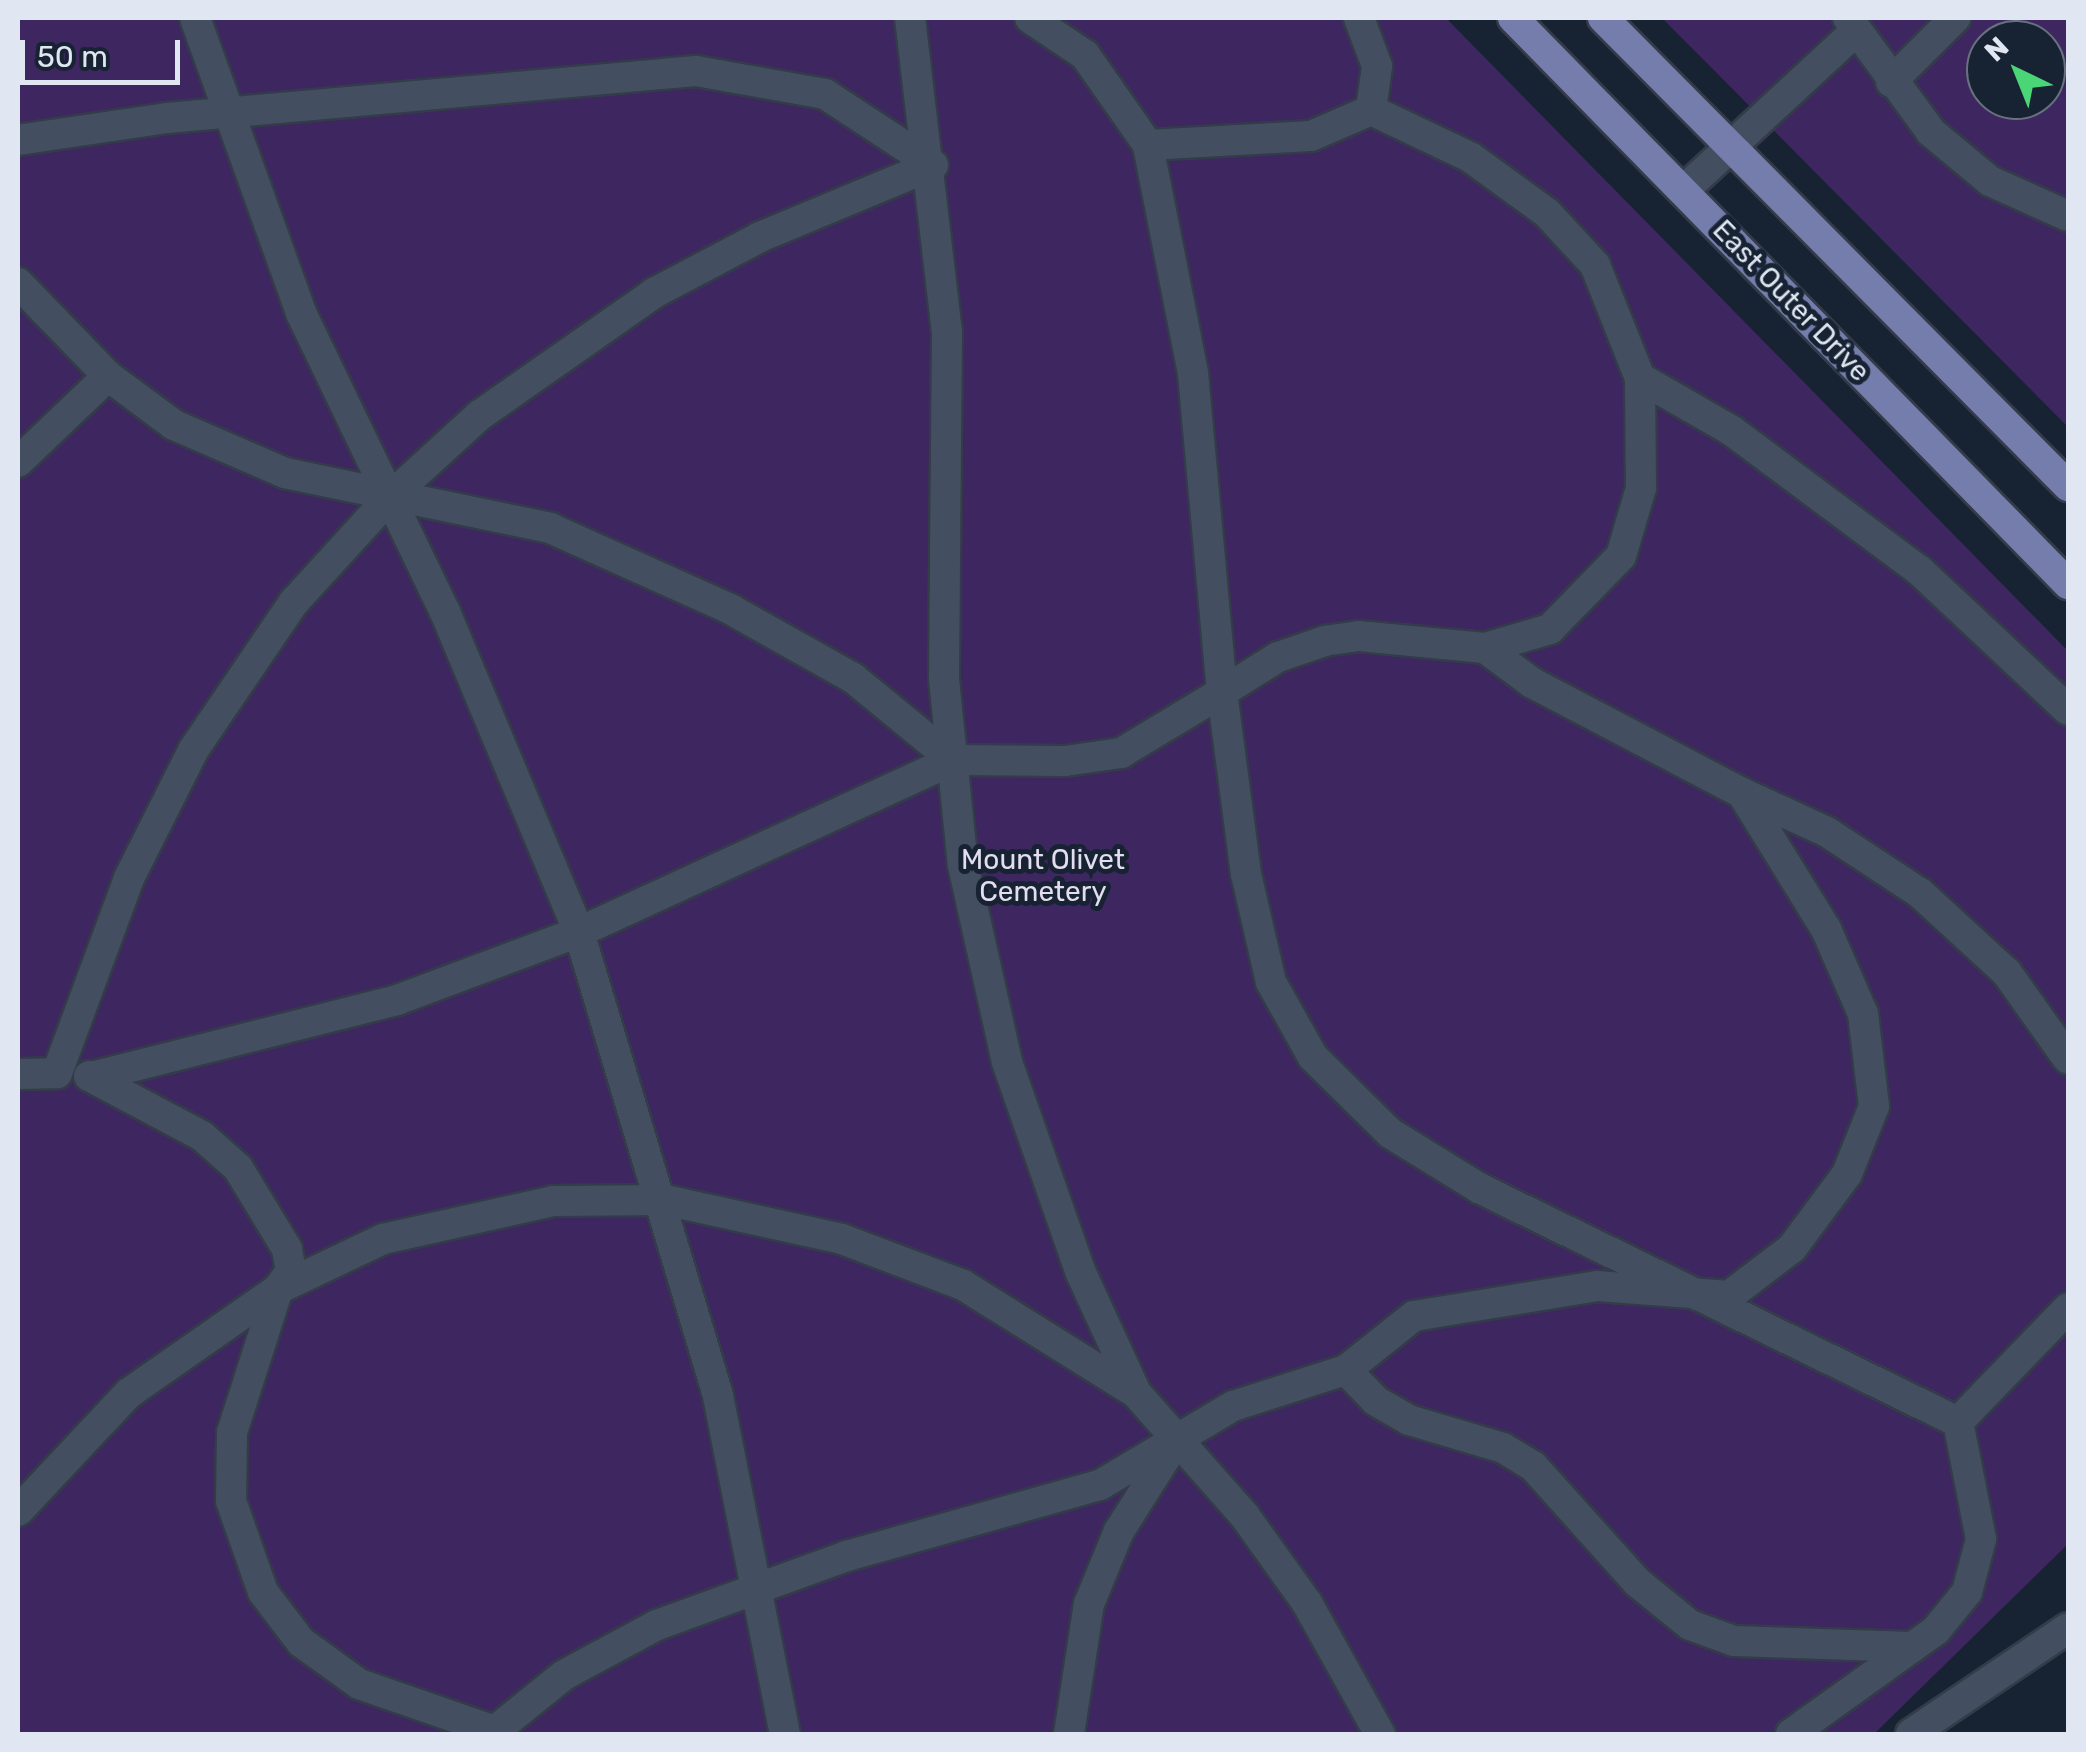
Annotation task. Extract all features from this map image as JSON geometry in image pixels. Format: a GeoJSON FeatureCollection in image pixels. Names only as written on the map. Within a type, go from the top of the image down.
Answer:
{"type":"FeatureCollection","features":[{"type":"Feature","properties":{"kind":"main road","name":"East Outer Drive"},"geometry":{"type":"LineString","coordinates":[[1513,18],[2068,584]]}},
{"type":"Feature","properties":{"kind":"main road"},"geometry":{"type":"LineString","coordinates":[[1602,18],[2068,486]]}},
{"type":"Feature","properties":{"kind":"lane"},"geometry":{"type":"LineString","coordinates":[[195,18],[302,315],[390,498],[579,932],[665,1200],[759,1585],[786,1734]]}},
{"type":"Feature","properties":{"kind":"lane"},"geometry":{"type":"LineString","coordinates":[[910,18],[933,165],[946,331],[942,620],[963,864],[1007,1062],[1080,1271],[1136,1393]]}},
{"type":"Feature","properties":{"kind":"lane"},"geometry":{"type":"LineString","coordinates":[[1030,18],[1085,54],[1148,145],[1193,373],[1222,692],[1258,936],[1271,982],[1313,1058],[1390,1133],[1479,1188],[1700,1290],[1764,1331],[1958,1422]]}},
{"type":"Feature","properties":{"kind":"lane"},"geometry":{"type":"LineString","coordinates":[[1359,18],[1377,66],[1370,110]]}},
{"type":"Feature","properties":{"kind":"lane"},"geometry":{"type":"LineString","coordinates":[[1890,82],[1955,18]]}},
{"type":"Feature","properties":{"kind":"lane"},"geometry":{"type":"LineString","coordinates":[[1683,191],[1852,24],[1890,82],[1930,132],[1990,181],[2068,216]]}},
{"type":"Feature","properties":{"kind":"lane"},"geometry":{"type":"LineString","coordinates":[[18,140],[696,71],[825,94],[933,165]]}},
{"type":"Feature","properties":{"kind":"lane"},"geometry":{"type":"LineString","coordinates":[[91,1077],[397,1000],[579,932],[953,760],[1065,762],[1121,753],[1278,656],[1359,636],[1486,648],[1550,628],[1621,556],[1641,488],[1640,378],[1596,265],[1548,213],[1470,157],[1370,110],[1311,136],[1148,145]]}},
{"type":"Feature","properties":{"kind":"lane"},"geometry":{"type":"LineString","coordinates":[[57,1073],[129,878],[194,749],[294,602],[390,498],[480,415],[654,292],[760,237],[933,165]]}},
{"type":"Feature","properties":{"kind":"lane"},"geometry":{"type":"LineString","coordinates":[[18,283],[108,376],[174,426],[226,451],[390,498],[550,528],[678,584],[853,678],[953,760]]}},
{"type":"Feature","properties":{"kind":"lane"},"geometry":{"type":"LineString","coordinates":[[18,462],[108,376]]}},
{"type":"Feature","properties":{"kind":"lane"},"geometry":{"type":"LineString","coordinates":[[1640,378],[1732,431],[1920,571],[2068,710]]}},
{"type":"Feature","properties":{"kind":"lane"},"geometry":{"type":"LineString","coordinates":[[1486,648],[1531,682],[1742,793],[1827,832],[1920,893],[2007,973],[2068,1060]]}},
{"type":"Feature","properties":{"kind":"lane"},"geometry":{"type":"LineString","coordinates":[[18,1074],[91,1077],[170,1114],[238,1168],[288,1249],[291,1271],[278,1289],[232,1432],[230,1501],[248,1564],[280,1618],[331,1667],[394,1702],[500,1732],[564,1675],[656,1625],[759,1585],[1100,1484],[1233,1406],[1346,1370],[1392,1328],[1442,1308],[1597,1286],[1700,1290],[1729,1296],[1792,1248],[1847,1174],[1874,1106],[1872,1046],[1851,981],[1742,793]]}},
{"type":"Feature","properties":{"kind":"lane"},"geometry":{"type":"LineString","coordinates":[[18,1511],[130,1393],[278,1289],[383,1239],[510,1205],[665,1200],[781,1221],[894,1256],[1019,1315],[1136,1393],[1307,1603],[1380,1734]]}},
{"type":"Feature","properties":{"kind":"lane"},"geometry":{"type":"LineString","coordinates":[[1958,1422],[2066,1316]]}},
{"type":"Feature","properties":{"kind":"lane"},"geometry":{"type":"LineString","coordinates":[[1346,1370],[1409,1420],[1502,1448],[1532,1466],[1637,1582],[1690,1625],[1734,1641],[1912,1647]]}},
{"type":"Feature","properties":{"kind":"lane"},"geometry":{"type":"LineString","coordinates":[[1791,1734],[1912,1647],[1954,1611],[1976,1566],[1981,1539],[1958,1422]]}},
{"type":"Feature","properties":{"kind":"lane"},"geometry":{"type":"LineString","coordinates":[[1068,1734],[1077,1642],[1103,1564],[1178,1440]]}},
{"type":"Feature","properties":{"kind":"lane"},"geometry":{"type":"LineString","coordinates":[[1911,1734],[2068,1628]]}},
{"type":"Feature","properties":{"kind":"green space","name":"Mount Olivet Cemetery"},"geometry":{"type":"Polygon","coordinates":[[[18,18],[1446,18],[2068,651],[2068,1544],[1874,1734],[18,1734],[18,18]]]}},
{"type":"Feature","properties":{"kind":"green space"},"geometry":{"type":"Polygon","coordinates":[[[1662,18],[2068,18],[2068,427],[1662,18]]]}}]}
